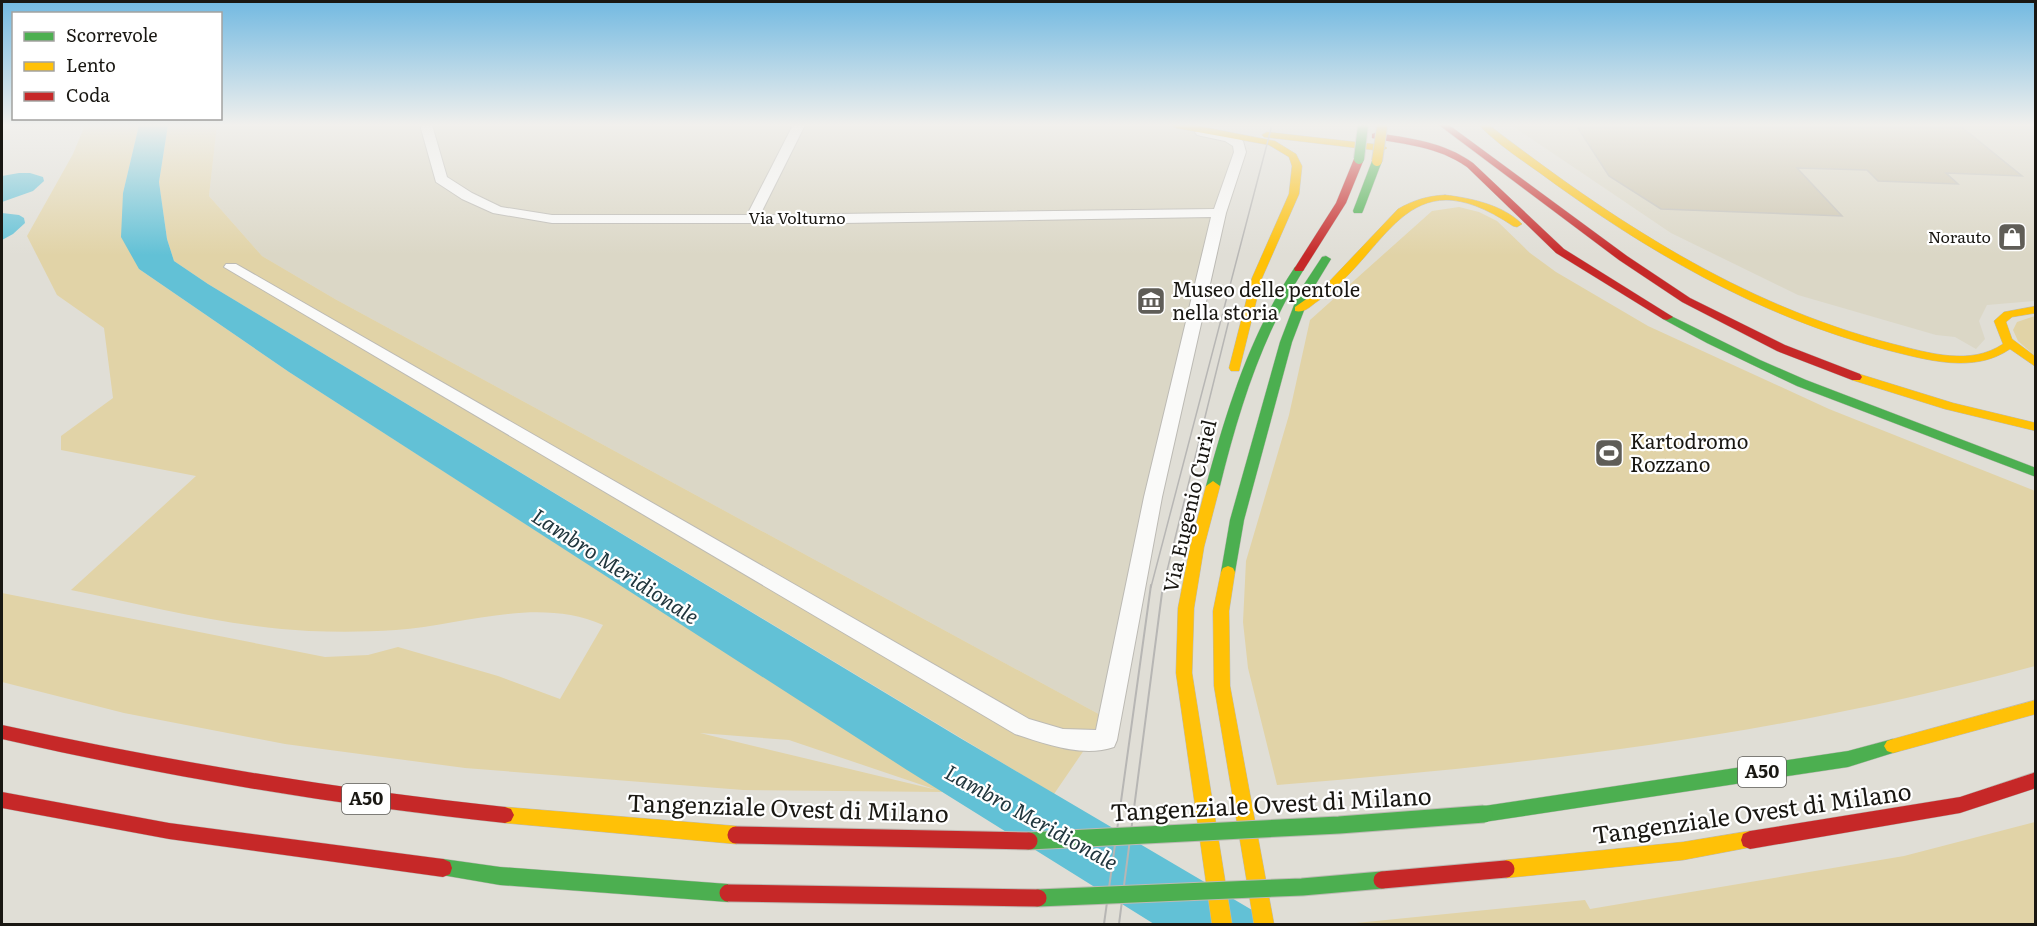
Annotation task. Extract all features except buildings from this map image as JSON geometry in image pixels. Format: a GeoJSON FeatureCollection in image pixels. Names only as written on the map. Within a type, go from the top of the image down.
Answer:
{"type":"FeatureCollection","features":[{"type":"Feature","properties":{"kind":"main road"},"geometry":{"type":"LineString","coordinates":[[1230,418],[1234,374],[1261,267],[1292,200],[1298,168]]}},
{"type":"Feature","properties":{"kind":"main road","name":"Via Eugenio Curiel"},"geometry":{"type":"LineString","coordinates":[[1222,924],[1184,673],[1186,608],[1197,547],[1230,418],[1266,326],[1284,290],[1340,209],[1356,168]]}},
{"type":"Feature","properties":{"kind":"main road"},"geometry":{"type":"LineString","coordinates":[[1351,221],[1375,168]]}},
{"type":"Feature","properties":{"kind":"main road"},"geometry":{"type":"LineString","coordinates":[[1465,168],[1480,175]]}},
{"type":"Feature","properties":{"kind":"main road"},"geometry":{"type":"LineString","coordinates":[[1475,168],[1560,251],[1688,330]]}},
{"type":"Feature","properties":{"kind":"main road"},"geometry":{"type":"LineString","coordinates":[[1494,168],[1634,267],[1701,309],[1747,333],[1795,354],[1898,390],[1982,415],[2036,427]]}},
{"type":"Feature","properties":{"kind":"main road"},"geometry":{"type":"LineString","coordinates":[[1540,168],[1603,216],[1699,274],[1751,301],[1817,326],[1910,354],[1946,358],[1974,359],[1998,355],[2009,345]]}},
{"type":"Feature","properties":{"kind":"main road"},"geometry":{"type":"LineString","coordinates":[[1403,210],[1406,199],[1417,189],[1446,184]]}},
{"type":"Feature","properties":{"kind":"main road"},"geometry":{"type":"LineString","coordinates":[[1466,184],[1500,192]]}},
{"type":"Feature","properties":{"kind":"main road"},"geometry":{"type":"LineString","coordinates":[[1299,309],[1327,290],[1403,210],[1425,201],[1442,198],[1471,201],[1507,215],[1562,265],[1608,292],[1787,378],[2036,473]]}},
{"type":"Feature","properties":{"kind":"main road"},"geometry":{"type":"LineString","coordinates":[[1514,205],[1601,265],[1665,303],[1783,363],[1893,402],[2002,433]]}},
{"type":"Feature","properties":{"kind":"main road"},"geometry":{"type":"LineString","coordinates":[[1603,216],[1638,250],[1673,274]]}},
{"type":"Feature","properties":{"kind":"main road"},"geometry":{"type":"LineString","coordinates":[[1264,924],[1222,686],[1221,610],[1237,519],[1286,342],[1312,280],[1334,246]]}},
{"type":"Feature","properties":{"kind":"main road"},"geometry":{"type":"LineString","coordinates":[[1713,298],[1785,334]]}},
{"type":"Feature","properties":{"kind":"main road"},"geometry":{"type":"LineString","coordinates":[[2036,309],[2008,314],[2000,321],[2000,332],[2009,345],[2036,363]]}},
{"type":"Feature","properties":{"kind":"main road"},"geometry":{"type":"LineString","coordinates":[[1828,351],[1947,391],[2036,415]]}},
{"type":"Feature","properties":{"kind":"main road","name":"Tangenziale Ovest di Milano"},"geometry":{"type":"LineString","coordinates":[[2,732],[99,754],[345,797],[531,818],[736,835],[1036,841],[1339,825],[1484,814],[1848,759],[2036,707]]}},
{"type":"Feature","properties":{"kind":"main road","name":"Tangenziale Ovest di Milano"},"geometry":{"type":"LineString","coordinates":[[2,800],[169,831],[488,874],[728,893],[1065,898],[1302,887],[1683,851],[1960,805],[2036,780]]}},
{"type":"Feature","properties":{"kind":"street","name":"Via Volturno"},"geometry":{"type":"LineString","coordinates":[[438,168],[441,179],[467,196],[498,210],[552,219],[843,219],[1219,213]]}},
{"type":"Feature","properties":{"kind":"street"},"geometry":{"type":"LineString","coordinates":[[752,218],[777,168]]}},
{"type":"Feature","properties":{"kind":"street"},"geometry":{"type":"LineString","coordinates":[[231,267],[1023,727],[1063,739],[1106,740],[1153,497],[1219,213],[1234,168]]}},
{"type":"Feature","properties":{"kind":"shaded area"},"geometry":{"type":"Polygon","coordinates":[[[65,168],[129,168],[123,193],[139,269],[289,372],[943,792],[743,790],[465,768],[285,744],[124,713],[2,682],[2,593],[325,657],[368,655],[398,647],[498,676],[560,699],[603,625],[578,617],[553,613],[527,613],[396,630],[309,631],[219,620],[71,590],[196,476],[61,450],[61,436],[113,398],[104,328],[57,295],[27,236],[65,168]],[[700,733],[934,789],[789,740],[700,733]]]}},
{"type":"Feature","properties":{"kind":"shaded area"},"geometry":{"type":"Polygon","coordinates":[[[161,168],[212,168],[209,196],[262,256],[335,299],[1106,718],[1054,794],[208,284],[174,261],[167,239],[159,182],[161,168]]]}},
{"type":"Feature","properties":{"kind":"shaded area"},"geometry":{"type":"Polygon","coordinates":[[[212,168],[1232,168],[1132,550],[1106,718],[335,299],[262,256],[209,196],[212,168]]]}},
{"type":"Feature","properties":{"kind":"shaded area"},"geometry":{"type":"Polygon","coordinates":[[[1575,168],[2035,168],[2035,301],[1987,305],[1979,321],[1985,339],[1976,349],[1955,337],[1936,335],[1798,295],[1671,233],[1575,168]]]}},
{"type":"Feature","properties":{"kind":"shaded area","name":"Kartodromo Rozzano"},"geometry":{"type":"Polygon","coordinates":[[[1459,207],[1479,212],[1497,221],[1530,253],[1556,272],[1648,326],[1829,409],[2035,491],[2035,666],[1942,690],[1848,710],[1659,744],[1469,768],[1277,785],[1248,668],[1243,622],[1246,561],[1289,415],[1310,320],[1432,211],[1459,207]]]}},
{"type":"Feature","properties":{"kind":"shaded area"},"geometry":{"type":"Polygon","coordinates":[[[2035,316],[2035,356],[2018,341],[2013,330],[2017,322],[2035,316]]]}},
{"type":"Feature","properties":{"kind":"shaded area"},"geometry":{"type":"Polygon","coordinates":[[[2035,822],[2035,924],[1356,923],[1585,900],[1590,909],[1904,856],[2035,822]]]}},
{"type":"Feature","properties":{"kind":"water","name":"Lambro Meridionale"},"geometry":{"type":"Polygon","coordinates":[[[129,168],[161,168],[159,182],[167,239],[174,261],[208,284],[960,738],[1276,924],[1154,924],[907,770],[289,372],[139,269],[121,237],[123,193],[129,168]]]}},
{"type":"Feature","properties":{"kind":"water"},"geometry":{"type":"Polygon","coordinates":[[[30,173],[43,177],[44,181],[33,191],[2,202],[2,176],[30,173]]]}},
{"type":"Feature","properties":{"kind":"water"},"geometry":{"type":"Polygon","coordinates":[[[2,213],[19,215],[24,218],[25,223],[2,240],[2,213]]]}},
{"type":"Feature","properties":{"kind":"tram line"},"geometry":{"type":"LineString","coordinates":[[1151,587],[1261,168]]}},
{"type":"Feature","properties":{"kind":"tram line"},"geometry":{"type":"LineString","coordinates":[[1163,587],[1229,320]]}},
{"type":"Feature","properties":{"kind":"tram line"},"geometry":{"type":"LineString","coordinates":[[1104,924],[1151,585]]}},
{"type":"Feature","properties":{"kind":"tram line"},"geometry":{"type":"LineString","coordinates":[[1119,924],[1163,585]]}},
{"type":"Feature","properties":{"kind":"traffic: fast"},"geometry":{"type":"LineString","coordinates":[[1358,211],[1374,168]]}},
{"type":"Feature","properties":{"kind":"traffic: fast"},"geometry":{"type":"LineString","coordinates":[[1228,572],[1237,520],[1286,342],[1305,292],[1326,259]]}},
{"type":"Feature","properties":{"kind":"traffic: fast"},"geometry":{"type":"LineString","coordinates":[[1213,486],[1246,373],[1269,319],[1299,269]]}},
{"type":"Feature","properties":{"kind":"traffic: fast"},"geometry":{"type":"LineString","coordinates":[[1667,317],[1711,341],[1801,383],[2036,473]]}},
{"type":"Feature","properties":{"kind":"traffic: fast"},"geometry":{"type":"LineString","coordinates":[[1484,814],[1848,759],[1893,746]]}},
{"type":"Feature","properties":{"kind":"traffic: fast"},"geometry":{"type":"LineString","coordinates":[[1029,841],[1339,825],[1484,814]]}},
{"type":"Feature","properties":{"kind":"traffic: fast"},"geometry":{"type":"LineString","coordinates":[[443,868],[500,876],[728,893]]}},
{"type":"Feature","properties":{"kind":"traffic: fast"},"geometry":{"type":"LineString","coordinates":[[1038,898],[1302,887],[1382,880]]}},
{"type":"Feature","properties":{"kind":"traffic: slow"},"geometry":{"type":"LineString","coordinates":[[1235,368],[1257,278],[1294,194],[1297,168]]}},
{"type":"Feature","properties":{"kind":"traffic: slow"},"geometry":{"type":"LineString","coordinates":[[1539,168],[1631,232],[1683,263],[1737,292],[1792,316],[1850,337],[1947,359],[1986,357],[2009,345]]}},
{"type":"Feature","properties":{"kind":"traffic: slow"},"geometry":{"type":"LineString","coordinates":[[1299,309],[1329,288],[1392,220],[1415,203],[1445,198],[1476,203],[1517,224]]}},
{"type":"Feature","properties":{"kind":"traffic: slow"},"geometry":{"type":"LineString","coordinates":[[2036,309],[2008,314],[2000,321],[2007,341],[2036,363]]}},
{"type":"Feature","properties":{"kind":"traffic: slow"},"geometry":{"type":"LineString","coordinates":[[1856,377],[1950,406],[2036,427]]}},
{"type":"Feature","properties":{"kind":"traffic: slow"},"geometry":{"type":"LineString","coordinates":[[1213,486],[1197,547],[1186,608],[1184,673],[1222,924]]}},
{"type":"Feature","properties":{"kind":"traffic: slow"},"geometry":{"type":"LineString","coordinates":[[1228,572],[1221,611],[1222,686],[1264,924]]}},
{"type":"Feature","properties":{"kind":"traffic: slow"},"geometry":{"type":"LineString","coordinates":[[1893,746],[2036,707]]}},
{"type":"Feature","properties":{"kind":"traffic: slow"},"geometry":{"type":"LineString","coordinates":[[505,815],[736,835]]}},
{"type":"Feature","properties":{"kind":"traffic: slow"},"geometry":{"type":"LineString","coordinates":[[1506,869],[1683,851],[1750,840]]}},
{"type":"Feature","properties":{"kind":"traffic: jam"},"geometry":{"type":"LineString","coordinates":[[1299,269],[1341,203],[1356,168]]}},
{"type":"Feature","properties":{"kind":"traffic: jam"},"geometry":{"type":"LineString","coordinates":[[1473,168],[1560,251],[1667,317]]}},
{"type":"Feature","properties":{"kind":"traffic: jam"},"geometry":{"type":"LineString","coordinates":[[1501,168],[1623,258],[1686,300],[1781,348],[1856,377]]}},
{"type":"Feature","properties":{"kind":"traffic: jam"},"geometry":{"type":"LineString","coordinates":[[2,732],[127,759],[252,782],[378,801],[505,815]]}},
{"type":"Feature","properties":{"kind":"traffic: jam"},"geometry":{"type":"LineString","coordinates":[[1750,840],[1960,805],[2036,780]]}},
{"type":"Feature","properties":{"kind":"traffic: jam"},"geometry":{"type":"LineString","coordinates":[[2,800],[169,831],[443,868]]}},
{"type":"Feature","properties":{"kind":"traffic: jam"},"geometry":{"type":"LineString","coordinates":[[736,835],[1029,841]]}},
{"type":"Feature","properties":{"kind":"traffic: jam"},"geometry":{"type":"LineString","coordinates":[[1382,880],[1506,869]]}},
{"type":"Feature","properties":{"kind":"traffic: jam"},"geometry":{"type":"LineString","coordinates":[[728,893],[1038,898]]}},
{"type":"Feature","properties":{"kind":"place","name":"Norauto"},"geometry":{"type":"Point","coordinates":[2012,237]}},
{"type":"Feature","properties":{"kind":"place","name":"Museo delle pentole nella storia"},"geometry":{"type":"Point","coordinates":[1151,301]}},
{"type":"Feature","properties":{"kind":"place","name":"Kartodromo Rozzano"},"geometry":{"type":"Point","coordinates":[1609,453]}}]}
